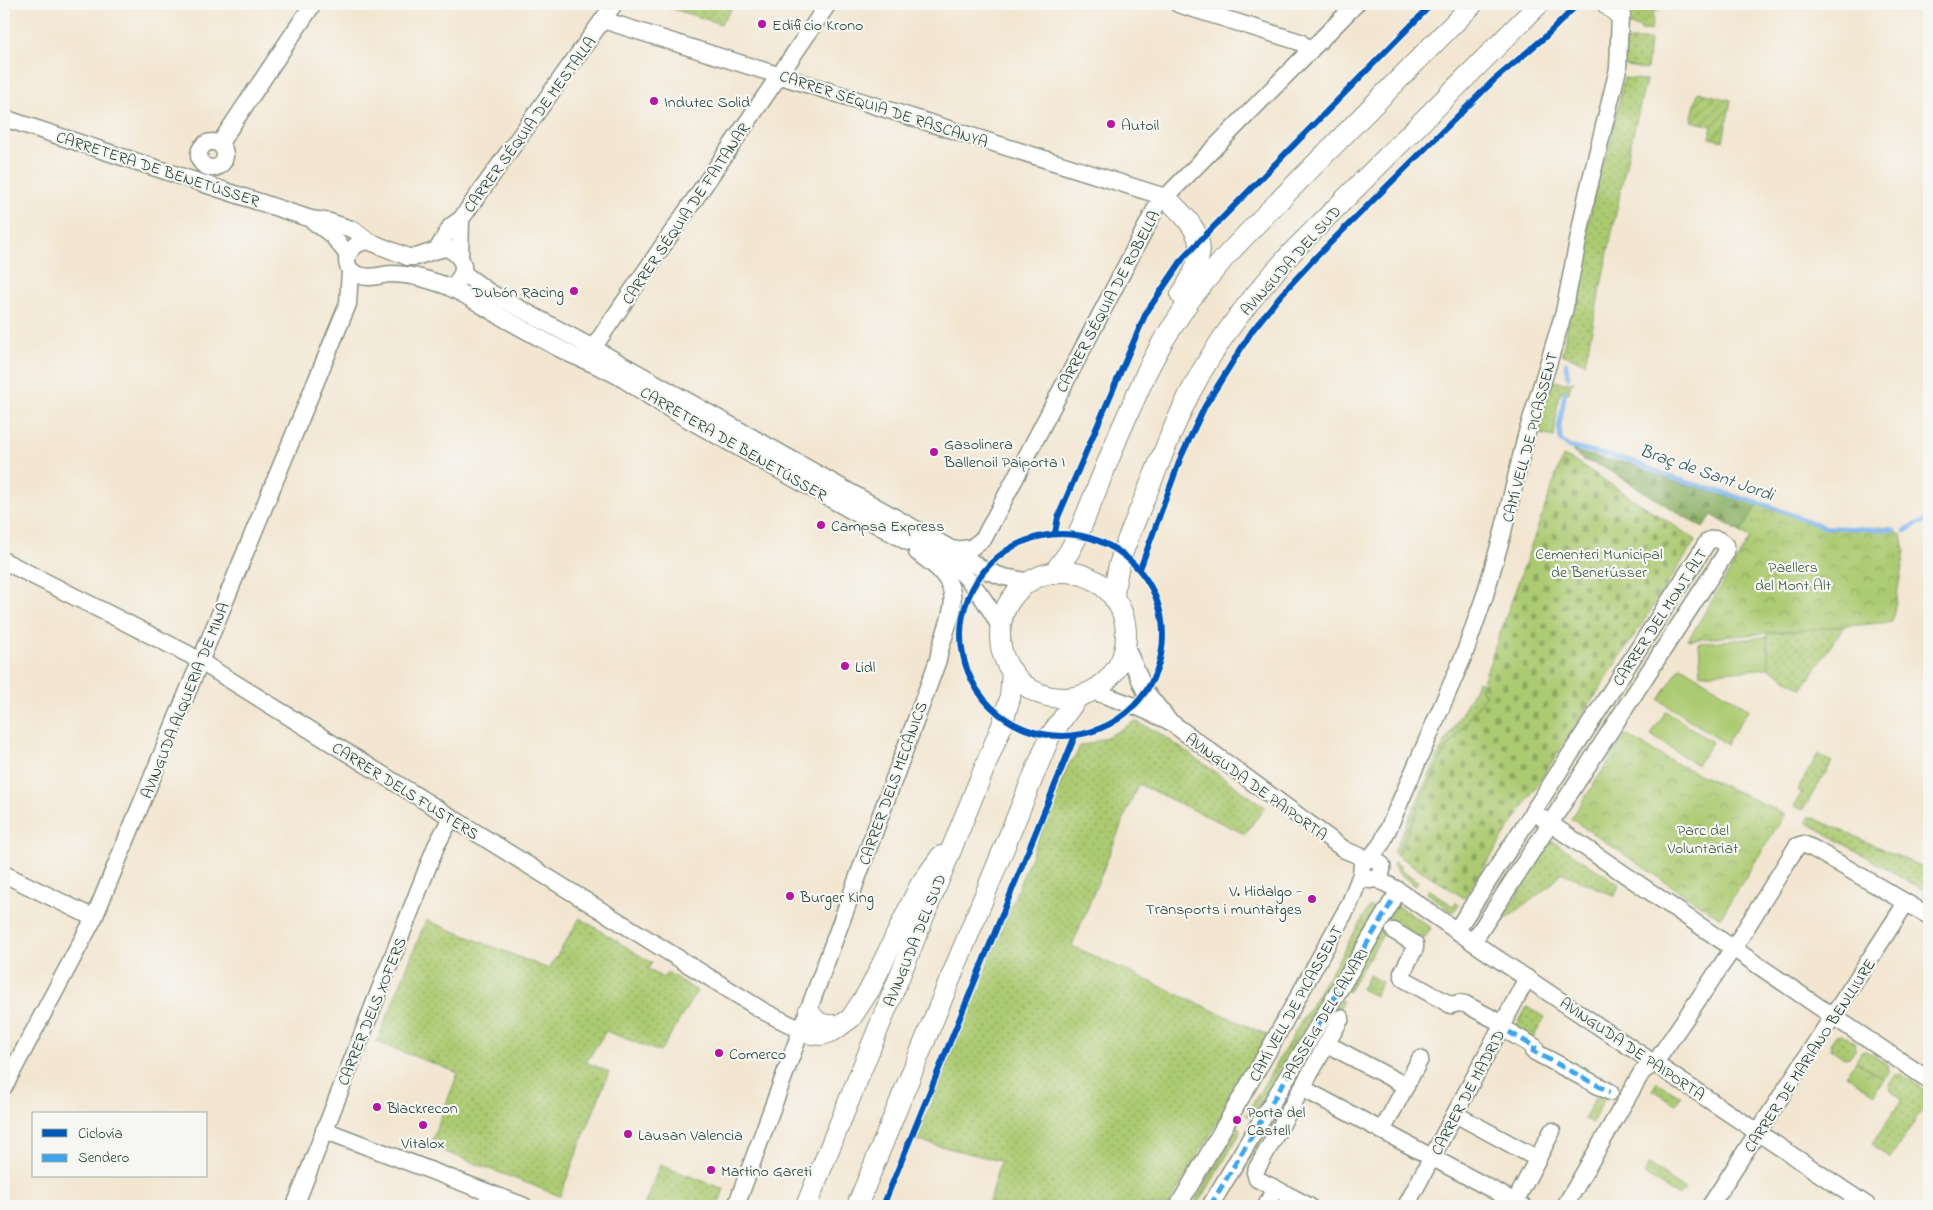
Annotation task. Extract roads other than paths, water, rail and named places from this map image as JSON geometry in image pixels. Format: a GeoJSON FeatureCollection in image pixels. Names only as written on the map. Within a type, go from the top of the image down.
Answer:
{"type":"FeatureCollection","features":[{"type":"Feature","properties":{"kind":"main road"},"geometry":{"type":"LineString","coordinates":[[1053,574],[1069,552],[1078,535],[1119,434],[1163,341],[1192,296],[1226,256],[1473,4]]}},
{"type":"Feature","properties":{"kind":"main road"},"geometry":{"type":"LineString","coordinates":[[1533,10],[1555,4]]}},
{"type":"Feature","properties":{"kind":"main road","name":"AVINGUDA DEL SUD"},"geometry":{"type":"LineString","coordinates":[[1114,598],[1115,582],[1122,554],[1178,418],[1190,391],[1232,324],[1260,288],[1296,250],[1533,10]]}},
{"type":"Feature","properties":{"kind":"main road"},"geometry":{"type":"LineString","coordinates":[[1163,341],[1170,312],[1193,275],[1200,257],[1196,230],[1165,197]]}},
{"type":"Feature","properties":{"kind":"main road"},"geometry":{"type":"LineString","coordinates":[[857,1206],[1047,742],[1085,694],[1108,680],[1119,665],[1126,647],[1126,630],[1122,613],[1114,598],[1102,586],[1087,577],[1070,573],[1053,574],[1031,582],[1016,594],[1006,610],[1001,629],[1001,644],[1005,658],[1012,671],[1025,685],[1041,694],[1059,698],[1085,694]]}},
{"type":"Feature","properties":{"kind":"main road","name":"AVINGUDA DEL SUD"},"geometry":{"type":"LineString","coordinates":[[806,1206],[1004,717],[1010,698],[1012,671]]}},
{"type":"Feature","properties":{"kind":"main road"},"geometry":{"type":"LineString","coordinates":[[802,1030],[812,1034],[822,1034],[833,1031],[851,1018],[870,989],[920,885],[958,833]]}},
{"type":"Feature","properties":{"kind":"main road"},"geometry":{"type":"LineString","coordinates":[[809,1010],[817,1022],[828,1026],[842,1025]]}},
{"type":"Feature","properties":{"kind":"street"},"geometry":{"type":"LineString","coordinates":[[205,175],[199,158],[200,149],[207,143],[220,143],[313,4]]}},
{"type":"Feature","properties":{"kind":"street","name":"CARRER SÉQUIA DE MESTALLA"},"geometry":{"type":"LineString","coordinates":[[437,250],[451,226],[461,219],[614,4]]}},
{"type":"Feature","properties":{"kind":"street","name":"CARRER SÉQUIA DE FAITANAR"},"geometry":{"type":"LineString","coordinates":[[593,348],[828,4]]}},
{"type":"Feature","properties":{"kind":"street"},"geometry":{"type":"LineString","coordinates":[[1178,4],[1300,42],[1310,51]]}},
{"type":"Feature","properties":{"kind":"street","name":"CARRER SÉQUIA DE ROBELLA"},"geometry":{"type":"LineString","coordinates":[[953,550],[971,548],[984,538],[1157,206],[1356,4]]}},
{"type":"Feature","properties":{"kind":"street","name":"CAMÍ VELL DE PICASSENT"},"geometry":{"type":"LineString","coordinates":[[1178,1206],[1272,1046],[1371,868],[1464,655],[1485,595],[1526,436],[1564,312],[1587,195],[1618,69],[1614,9]]}},
{"type":"Feature","properties":{"kind":"street","name":"CARRER SÉQUIA DE RASCANYA"},"geometry":{"type":"LineString","coordinates":[[603,20],[1165,197]]}},
{"type":"Feature","properties":{"kind":"street","name":"CARRETERA DE BENETÚSSER"},"geometry":{"type":"LineString","coordinates":[[4,118],[205,175],[311,219],[330,222],[354,230],[368,241],[408,257],[416,257],[447,248],[461,265],[489,292],[593,348],[953,550],[984,570],[1004,577],[1031,582]]}},
{"type":"Feature","properties":{"kind":"street","name":"CARRETERA DE BENETÚSSER"},"geometry":{"type":"LineString","coordinates":[[311,219],[332,235],[359,275],[370,278],[390,274],[418,276],[466,295],[571,354],[612,372],[662,405],[906,541],[923,546],[945,559],[985,599],[1001,629]]}},
{"type":"Feature","properties":{"kind":"street","name":"CARRER SÉQUIA DE MESTALLA"},"geometry":{"type":"LineString","coordinates":[[461,219],[461,265]]}},
{"type":"Feature","properties":{"kind":"street"},"geometry":{"type":"LineString","coordinates":[[349,262],[352,247],[358,242],[368,241]]}},
{"type":"Feature","properties":{"kind":"street","name":"AVINGUDA ALQUERIA DE MINA"},"geometry":{"type":"LineString","coordinates":[[348,304],[349,262]]}},
{"type":"Feature","properties":{"kind":"street"},"geometry":{"type":"LineString","coordinates":[[443,285],[453,284],[461,265]]}},
{"type":"Feature","properties":{"kind":"street","name":"AVINGUDA ALQUERIA DE MINA"},"geometry":{"type":"LineString","coordinates":[[4,1087],[94,918],[348,304],[370,278]]}},
{"type":"Feature","properties":{"kind":"street","name":"CARRER DEL MONT ALT"},"geometry":{"type":"LineString","coordinates":[[1456,930],[1708,541],[1714,539],[1722,541],[1726,545],[1726,553],[1473,942]]}},
{"type":"Feature","properties":{"kind":"street","name":"CARRER DELS MECÀNICS"},"geometry":{"type":"LineString","coordinates":[[736,1206],[938,660],[954,604],[952,588],[941,572],[906,541]]}},
{"type":"Feature","properties":{"kind":"street","name":"CARRER DELS FUSTERS"},"geometry":{"type":"LineString","coordinates":[[4,561],[200,661],[765,1012],[802,1030]]}},
{"type":"Feature","properties":{"kind":"street"},"geometry":{"type":"LineString","coordinates":[[1126,647],[1145,691],[1168,721]]}},
{"type":"Feature","properties":{"kind":"street"},"geometry":{"type":"LineString","coordinates":[[1085,694],[1140,708],[1168,721]]}},
{"type":"Feature","properties":{"kind":"street","name":"AVINGUDA DE PAIPORTA"},"geometry":{"type":"LineString","coordinates":[[1168,721],[1371,868],[1396,895],[1456,930],[1868,1206]]}},
{"type":"Feature","properties":{"kind":"street"},"geometry":{"type":"LineString","coordinates":[[1532,811],[1929,1080]]}},
{"type":"Feature","properties":{"kind":"street","name":"CARRER DELS XOFERS"},"geometry":{"type":"LineString","coordinates":[[295,1206],[436,846],[451,818]]}},
{"type":"Feature","properties":{"kind":"street"},"geometry":{"type":"LineString","coordinates":[[1565,1206],[1642,1072],[1654,1062],[1733,947],[1797,846],[1803,844],[1814,849],[1929,916]]}},
{"type":"Feature","properties":{"kind":"street"},"geometry":{"type":"LineString","coordinates":[[4,874],[94,918]]}},
{"type":"Feature","properties":{"kind":"street","name":"PASSEIG DEL CALVARI"},"geometry":{"type":"LineString","coordinates":[[1210,1206],[1396,895]]}},
{"type":"Feature","properties":{"kind":"street","name":"CARRER DE MARIANO BENLLIURE"},"geometry":{"type":"LineString","coordinates":[[1710,1206],[1906,903]]}},
{"type":"Feature","properties":{"kind":"street"},"geometry":{"type":"LineString","coordinates":[[1394,931],[1415,944],[1415,948],[1402,973],[1404,979],[1451,1005],[1466,1004],[1535,1047],[1533,1051],[1610,1092]]}},
{"type":"Feature","properties":{"kind":"street","name":"CARRER DE MADRID"},"geometry":{"type":"LineString","coordinates":[[1406,1206],[1455,1114],[1506,1028],[1527,978]]}},
{"type":"Feature","properties":{"kind":"street","name":"PASSEIG DEL CALVARI"},"geometry":{"type":"LineString","coordinates":[[1275,1188],[1257,1178],[1256,1168],[1341,1018]]}},
{"type":"Feature","properties":{"kind":"street"},"geometry":{"type":"LineString","coordinates":[[1327,1044],[1406,1086]]}},
{"type":"Feature","properties":{"kind":"street"},"geometry":{"type":"LineString","coordinates":[[1382,1131],[1420,1059]]}},
{"type":"Feature","properties":{"kind":"street"},"geometry":{"type":"LineString","coordinates":[[1302,1088],[1519,1204],[1552,1131]]}},
{"type":"Feature","properties":{"kind":"street"},"geometry":{"type":"LineString","coordinates":[[1455,1114],[1538,1159]]}},
{"type":"Feature","properties":{"kind":"street"},"geometry":{"type":"LineString","coordinates":[[324,1130],[519,1205]]}},
{"type":"Feature","properties":{"kind":"street"},"geometry":{"type":"LineString","coordinates":[[1266,1206],[1275,1188],[1309,1206]]}},
{"type":"Feature","properties":{"kind":"waterway","name":"Braç de Sant Jordi"},"geometry":{"type":"LineString","coordinates":[[1566,363],[1568,377]]}},
{"type":"Feature","properties":{"kind":"waterway","name":"Braç de Sant Jordi"},"geometry":{"type":"LineString","coordinates":[[1565,392],[1559,427],[1561,441],[1569,447],[1630,460],[1673,478],[1772,507],[1824,527],[1894,530]]}},
{"type":"Feature","properties":{"kind":"waterway","name":"Braç de Sant Jordi"},"geometry":{"type":"LineString","coordinates":[[1905,531],[1917,524],[1929,521]]}},
{"type":"Feature","properties":{"kind":"place","name":"Edificio Krono"},"geometry":{"type":"Point","coordinates":[762,24]}},
{"type":"Feature","properties":{"kind":"place","name":"Indutec Solid"},"geometry":{"type":"Point","coordinates":[654,101]}},
{"type":"Feature","properties":{"kind":"place","name":"Autoil"},"geometry":{"type":"Point","coordinates":[1111,124]}},
{"type":"Feature","properties":{"kind":"place","name":"Dubón Racing"},"geometry":{"type":"Point","coordinates":[574,291]}},
{"type":"Feature","properties":{"kind":"place","name":"Gasolinera Ballenoil Paiporta I"},"geometry":{"type":"Point","coordinates":[934,452]}},
{"type":"Feature","properties":{"kind":"place","name":"Campsa Express"},"geometry":{"type":"Point","coordinates":[821,525]}},
{"type":"Feature","properties":{"kind":"place","name":"Lidl"},"geometry":{"type":"Point","coordinates":[845,666]}},
{"type":"Feature","properties":{"kind":"place","name":"Burger King"},"geometry":{"type":"Point","coordinates":[790,896]}},
{"type":"Feature","properties":{"kind":"place","name":"V. Hidalgo - Transports i muntatges"},"geometry":{"type":"Point","coordinates":[1312,899]}},
{"type":"Feature","properties":{"kind":"place","name":"Comerco"},"geometry":{"type":"Point","coordinates":[719,1053]}},
{"type":"Feature","properties":{"kind":"place","name":"Blackrecon"},"geometry":{"type":"Point","coordinates":[377,1107]}},
{"type":"Feature","properties":{"kind":"place","name":"Porta del Castell"},"geometry":{"type":"Point","coordinates":[1237,1120]}},
{"type":"Feature","properties":{"kind":"place","name":"Vitalox"},"geometry":{"type":"Point","coordinates":[423,1125]}},
{"type":"Feature","properties":{"kind":"place","name":"Lausan Valencia"},"geometry":{"type":"Point","coordinates":[628,1134]}},
{"type":"Feature","properties":{"kind":"place","name":"Martino Gareti"},"geometry":{"type":"Point","coordinates":[711,1170]}},
{"type":"Feature","properties":{"kind":"park label","name":"Cementeri Municipal de Benetússer"},"geometry":{"type":"Point","coordinates":[1599,562]}},
{"type":"Feature","properties":{"kind":"park label","name":"Paellers del Mont Alt"},"geometry":{"type":"Point","coordinates":[1793,575]}},
{"type":"Feature","properties":{"kind":"park label","name":"Parc del Voluntariat"},"geometry":{"type":"Point","coordinates":[1703,838]}}]}
